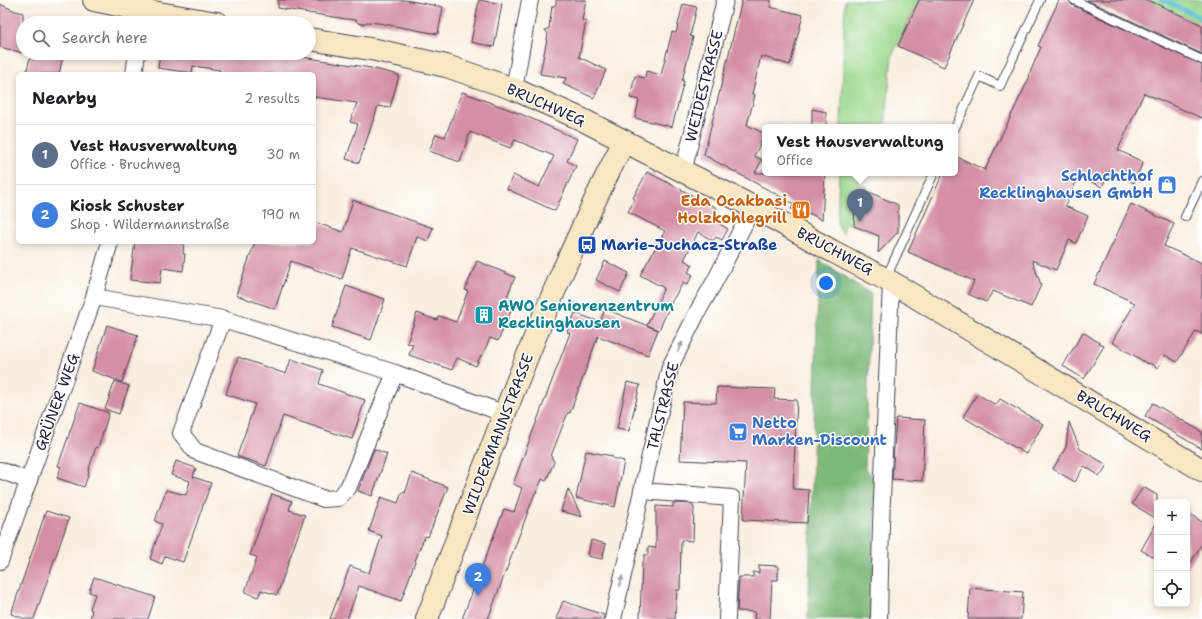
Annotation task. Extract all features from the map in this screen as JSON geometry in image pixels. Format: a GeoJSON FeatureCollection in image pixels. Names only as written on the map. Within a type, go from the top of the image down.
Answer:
{"type":"FeatureCollection","features":[{"type":"Feature","properties":{"kind":"street"},"geometry":{"type":"LineString","coordinates":[[94,0],[141,16]]}},
{"type":"Feature","properties":{"kind":"street"},"geometry":{"type":"LineString","coordinates":[[514,89],[530,0]]}},
{"type":"Feature","properties":{"kind":"street","name":"WEIDESTRASSE"},"geometry":{"type":"LineString","coordinates":[[683,172],[726,0]]}},
{"type":"Feature","properties":{"kind":"street","name":"BRUCHWEG"},"geometry":{"type":"LineString","coordinates":[[316,40],[376,50],[446,66],[514,89],[581,119],[753,207],[888,280],[1202,470]]}},
{"type":"Feature","properties":{"kind":"street"},"geometry":{"type":"LineString","coordinates":[[134,72],[135,60]]}},
{"type":"Feature","properties":{"kind":"street","name":"WILDERMANNSTRASSE"},"geometry":{"type":"LineString","coordinates":[[428,619],[545,312],[577,240],[624,142]]}},
{"type":"Feature","properties":{"kind":"street","name":"TALSTRASSE"},"geometry":{"type":"LineString","coordinates":[[613,619],[670,367],[753,207]]}},
{"type":"Feature","properties":{"kind":"street","name":"GRÜNER WEG"},"geometry":{"type":"LineString","coordinates":[[0,561],[94,297],[109,244]]}},
{"type":"Feature","properties":{"kind":"street"},"geometry":{"type":"LineString","coordinates":[[879,619],[888,280]]}},
{"type":"Feature","properties":{"kind":"street"},"geometry":{"type":"LineString","coordinates":[[94,297],[223,319],[395,373],[505,414]]}},
{"type":"Feature","properties":{"kind":"street"},"geometry":{"type":"LineString","coordinates":[[223,319],[181,432],[195,451],[324,499],[338,498],[348,488],[395,373]]}},
{"type":"Feature","properties":{"kind":"street"},"geometry":{"type":"LineString","coordinates":[[0,470],[29,481]]}},
{"type":"Feature","properties":{"kind":"street"},"geometry":{"type":"LineString","coordinates":[[642,491],[732,498],[727,619]]}},
{"type":"Feature","properties":{"kind":"lane"},"geometry":{"type":"LineString","coordinates":[[957,124],[979,76],[1000,86],[1040,0]]}},
{"type":"Feature","properties":{"kind":"lane"},"geometry":{"type":"LineString","coordinates":[[1074,0],[1202,60]]}},
{"type":"Feature","properties":{"kind":"lane"},"geometry":{"type":"LineString","coordinates":[[888,280],[933,176]]}},
{"type":"Feature","properties":{"kind":"lane"},"geometry":{"type":"LineString","coordinates":[[1185,217],[1202,181]]}},
{"type":"Feature","properties":{"kind":"green space"},"geometry":{"type":"Polygon","coordinates":[[[845,0],[919,0],[892,56],[885,124],[841,124],[845,0]]]}},
{"type":"Feature","properties":{"kind":"green space"},"geometry":{"type":"Polygon","coordinates":[[[1148,0],[1202,0],[1202,22],[1198,20],[1196,23],[1148,0]]]}},
{"type":"Feature","properties":{"kind":"green space"},"geometry":{"type":"Polygon","coordinates":[[[839,176],[864,176],[857,182],[868,188],[867,191],[855,202],[854,226],[844,223],[843,234],[837,223],[839,176]]]}},
{"type":"Feature","properties":{"kind":"green space"},"geometry":{"type":"Polygon","coordinates":[[[819,260],[871,294],[865,469],[876,479],[872,619],[808,619],[819,260]]]}},
{"type":"Feature","properties":{"kind":"building"},"geometry":{"type":"Polygon","coordinates":[[[278,0],[405,0],[443,7],[438,34],[378,23],[367,22],[363,24],[358,23],[356,20],[278,8],[278,0]]]}},
{"type":"Feature","properties":{"kind":"building"},"geometry":{"type":"Polygon","coordinates":[[[479,0],[502,4],[494,47],[471,42],[479,0]]]}},
{"type":"Feature","properties":{"kind":"building"},"geometry":{"type":"Polygon","coordinates":[[[556,0],[586,0],[582,20],[586,21],[579,57],[606,70],[594,98],[563,84],[566,78],[540,74],[548,34],[545,30],[549,28],[552,6],[556,4],[556,0]]]}},
{"type":"Feature","properties":{"kind":"building"},"geometry":{"type":"Polygon","coordinates":[[[742,0],[771,0],[770,7],[803,15],[790,65],[761,56],[752,94],[755,95],[747,125],[762,132],[762,140],[754,156],[762,160],[755,173],[762,173],[762,176],[825,176],[822,220],[809,213],[807,217],[791,209],[794,204],[704,155],[742,0]]]}},
{"type":"Feature","properties":{"kind":"building"},"geometry":{"type":"Polygon","coordinates":[[[919,0],[974,0],[944,67],[898,46],[919,0]]]}},
{"type":"Feature","properties":{"kind":"building"},"geometry":{"type":"Polygon","coordinates":[[[1059,0],[1069,0],[1072,5],[1202,65],[1202,118],[1144,93],[1118,150],[1143,162],[1134,183],[1109,171],[1102,187],[1079,176],[1065,206],[1088,216],[1076,243],[1069,240],[1056,270],[1032,260],[1041,285],[1031,307],[993,291],[986,302],[968,294],[974,281],[908,252],[942,176],[958,176],[958,157],[985,170],[1030,76],[1029,75],[1041,47],[1038,46],[1059,0]]]}},
{"type":"Feature","properties":{"kind":"building"},"geometry":{"type":"Polygon","coordinates":[[[1087,0],[1148,0],[1202,25],[1202,54],[1087,0]]]}},
{"type":"Feature","properties":{"kind":"building"},"geometry":{"type":"Polygon","coordinates":[[[0,4],[23,13],[23,16],[16,16],[16,51],[0,47],[0,4]]]}},
{"type":"Feature","properties":{"kind":"building"},"geometry":{"type":"Polygon","coordinates":[[[683,4],[697,7],[690,36],[693,37],[682,81],[684,81],[672,127],[635,118],[639,100],[630,98],[635,76],[645,78],[646,71],[661,75],[672,32],[676,33],[683,4]]]}},
{"type":"Feature","properties":{"kind":"building"},"geometry":{"type":"Polygon","coordinates":[[[316,59],[371,68],[399,75],[390,108],[378,106],[359,163],[346,159],[358,124],[350,122],[357,103],[316,97],[316,72],[220,72],[220,70],[193,66],[192,72],[185,72],[158,68],[159,60],[316,59]]]}},
{"type":"Feature","properties":{"kind":"building"},"geometry":{"type":"Polygon","coordinates":[[[29,60],[62,60],[59,72],[26,72],[29,60]]]}},
{"type":"Feature","properties":{"kind":"building"},"geometry":{"type":"Polygon","coordinates":[[[462,92],[521,114],[577,139],[567,161],[576,166],[555,211],[507,189],[513,175],[539,187],[554,156],[515,140],[510,148],[470,132],[460,162],[429,151],[436,134],[445,137],[462,92]]]}},
{"type":"Feature","properties":{"kind":"building"},"geometry":{"type":"Polygon","coordinates":[[[812,109],[826,112],[826,124],[812,124],[812,109]]]}},
{"type":"Feature","properties":{"kind":"building"},"geometry":{"type":"Polygon","coordinates":[[[647,172],[717,208],[711,219],[728,229],[722,240],[716,237],[713,241],[698,232],[684,260],[693,265],[688,272],[693,275],[687,285],[683,283],[672,301],[659,330],[647,325],[664,288],[640,275],[665,231],[628,212],[635,199],[633,198],[647,172]]]}},
{"type":"Feature","properties":{"kind":"building"},"geometry":{"type":"Polygon","coordinates":[[[867,191],[898,205],[898,232],[878,253],[879,236],[854,226],[855,202],[867,191]]]}},
{"type":"Feature","properties":{"kind":"building"},"geometry":{"type":"Polygon","coordinates":[[[353,200],[433,228],[428,241],[417,237],[407,266],[352,248],[342,279],[291,261],[275,309],[236,295],[254,244],[316,244],[316,223],[343,232],[353,200]]]}},
{"type":"Feature","properties":{"kind":"building"},"geometry":{"type":"Polygon","coordinates":[[[1131,204],[1174,224],[1164,246],[1202,263],[1202,334],[1196,331],[1177,362],[1165,355],[1158,368],[1149,363],[1148,364],[1112,342],[1135,303],[1094,284],[1131,204]]]}},
{"type":"Feature","properties":{"kind":"building"},"geometry":{"type":"Polygon","coordinates":[[[135,244],[184,244],[183,254],[185,254],[183,271],[162,268],[160,283],[130,280],[135,244]]]}},
{"type":"Feature","properties":{"kind":"building","name":"AWO Seniorenzentrum Recklinghausen"},"geometry":{"type":"Polygon","coordinates":[[[477,261],[515,277],[503,306],[512,309],[498,341],[490,338],[476,366],[457,358],[452,370],[409,355],[413,344],[407,343],[417,313],[437,320],[439,316],[456,322],[468,291],[465,290],[477,261]]]}},
{"type":"Feature","properties":{"kind":"building"},"geometry":{"type":"Polygon","coordinates":[[[605,261],[629,273],[620,292],[596,280],[605,261]]]}},
{"type":"Feature","properties":{"kind":"building"},"geometry":{"type":"Polygon","coordinates":[[[346,286],[385,299],[371,340],[332,327],[346,286]]]}},
{"type":"Feature","properties":{"kind":"building"},"geometry":{"type":"Polygon","coordinates":[[[605,309],[658,330],[648,355],[598,336],[570,413],[568,412],[551,456],[554,462],[546,481],[542,479],[535,493],[488,619],[462,619],[504,509],[514,512],[522,488],[513,484],[570,333],[567,332],[575,313],[600,322],[605,309]]]}},
{"type":"Feature","properties":{"kind":"building"},"geometry":{"type":"Polygon","coordinates":[[[107,325],[138,335],[122,382],[92,371],[107,325]]]}},
{"type":"Feature","properties":{"kind":"building"},"geometry":{"type":"Polygon","coordinates":[[[1083,332],[1104,346],[1084,379],[1063,366],[1083,332]]]}},
{"type":"Feature","properties":{"kind":"building"},"geometry":{"type":"Polygon","coordinates":[[[238,357],[286,374],[291,359],[323,370],[319,384],[365,400],[352,439],[283,416],[266,466],[237,456],[255,404],[226,394],[238,357]]]}},
{"type":"Feature","properties":{"kind":"building"},"geometry":{"type":"Polygon","coordinates":[[[115,381],[129,386],[119,414],[105,409],[115,381]]]}},
{"type":"Feature","properties":{"kind":"building"},"geometry":{"type":"Polygon","coordinates":[[[627,382],[640,385],[629,431],[617,429],[627,382]]]}},
{"type":"Feature","properties":{"kind":"building","name":"Netto Marken-Discount"},"geometry":{"type":"Polygon","coordinates":[[[717,387],[775,389],[774,399],[797,400],[793,489],[809,490],[807,523],[743,520],[746,463],[680,460],[683,402],[716,403],[717,387]]]}},
{"type":"Feature","properties":{"kind":"building"},"geometry":{"type":"Polygon","coordinates":[[[977,394],[996,405],[1000,399],[1043,424],[1026,454],[963,417],[977,394]]]}},
{"type":"Feature","properties":{"kind":"building"},"geometry":{"type":"Polygon","coordinates":[[[80,403],[109,413],[98,448],[96,447],[84,487],[57,478],[61,467],[58,466],[80,403]]]}},
{"type":"Feature","properties":{"kind":"building"},"geometry":{"type":"Polygon","coordinates":[[[1153,403],[1202,432],[1202,449],[1145,416],[1153,403]]]}},
{"type":"Feature","properties":{"kind":"building"},"geometry":{"type":"Polygon","coordinates":[[[896,418],[925,420],[922,481],[892,479],[896,418]]]}},
{"type":"Feature","properties":{"kind":"building"},"geometry":{"type":"Polygon","coordinates":[[[1069,422],[1080,449],[1107,465],[1100,476],[1084,466],[1075,482],[1053,469],[1066,447],[1069,422]]]}},
{"type":"Feature","properties":{"kind":"building"},"geometry":{"type":"Polygon","coordinates":[[[374,449],[387,454],[372,496],[358,491],[374,449]]]}},
{"type":"Feature","properties":{"kind":"building"},"geometry":{"type":"Polygon","coordinates":[[[586,451],[612,456],[612,458],[624,461],[615,507],[576,498],[586,451]]]}},
{"type":"Feature","properties":{"kind":"building"},"geometry":{"type":"Polygon","coordinates":[[[176,461],[196,468],[193,477],[211,483],[183,562],[165,556],[162,564],[150,559],[162,524],[155,521],[166,490],[186,495],[190,481],[171,475],[176,461]]]}},
{"type":"Feature","properties":{"kind":"building"},"geometry":{"type":"Polygon","coordinates":[[[412,473],[448,487],[428,537],[425,536],[419,550],[401,601],[359,586],[347,619],[330,619],[350,566],[369,573],[382,536],[369,531],[381,497],[398,503],[402,492],[405,493],[412,473]]]}},
{"type":"Feature","properties":{"kind":"building"},"geometry":{"type":"Polygon","coordinates":[[[1143,487],[1157,495],[1157,499],[1154,499],[1154,517],[1132,504],[1143,487]]]}},
{"type":"Feature","properties":{"kind":"building"},"geometry":{"type":"Polygon","coordinates":[[[568,489],[582,517],[561,511],[568,489]]]}},
{"type":"Feature","properties":{"kind":"building"},"geometry":{"type":"Polygon","coordinates":[[[272,494],[292,501],[289,510],[305,515],[277,595],[261,590],[258,597],[245,592],[257,557],[250,555],[272,494]]]}},
{"type":"Feature","properties":{"kind":"building"},"geometry":{"type":"Polygon","coordinates":[[[673,503],[693,504],[694,507],[693,541],[681,540],[680,590],[677,590],[675,619],[640,619],[642,562],[644,562],[644,555],[648,555],[648,547],[656,548],[656,506],[673,507],[673,503]]]}},
{"type":"Feature","properties":{"kind":"building"},"geometry":{"type":"Polygon","coordinates":[[[46,511],[69,518],[34,619],[26,619],[11,614],[46,511]]]}},
{"type":"Feature","properties":{"kind":"building"},"geometry":{"type":"Polygon","coordinates":[[[1190,514],[1202,522],[1202,544],[1190,564],[1190,514]]]}},
{"type":"Feature","properties":{"kind":"building"},"geometry":{"type":"Polygon","coordinates":[[[1154,527],[1154,557],[1141,550],[1154,527]]]}},
{"type":"Feature","properties":{"kind":"building"},"geometry":{"type":"Polygon","coordinates":[[[591,540],[606,544],[602,559],[588,556],[591,540]]]}},
{"type":"Feature","properties":{"kind":"building"},"geometry":{"type":"Polygon","coordinates":[[[759,565],[778,566],[778,580],[772,580],[770,619],[754,619],[755,612],[737,611],[739,577],[753,577],[753,572],[759,573],[759,565]]]}},
{"type":"Feature","properties":{"kind":"building"},"geometry":{"type":"Polygon","coordinates":[[[94,577],[155,597],[148,619],[90,619],[92,610],[90,609],[95,594],[89,592],[94,577]]]}},
{"type":"Feature","properties":{"kind":"building"},"geometry":{"type":"Polygon","coordinates":[[[970,588],[1023,592],[1021,619],[968,619],[970,588]]]}},
{"type":"Feature","properties":{"kind":"building"},"geometry":{"type":"Polygon","coordinates":[[[563,601],[604,615],[604,619],[556,619],[563,601]]]}},
{"type":"Feature","properties":{"kind":"waterway"},"geometry":{"type":"LineString","coordinates":[[1163,0],[1202,18]]}},
{"type":"Feature","properties":{"kind":"place","name":"Schlachthof Recklinghausen GmbH"},"geometry":{"type":"Point","coordinates":[1167,185]}},
{"type":"Feature","properties":{"kind":"place","name":"Eda Ocakbasi Holzkohlegrill"},"geometry":{"type":"Point","coordinates":[801,210]}},
{"type":"Feature","properties":{"kind":"place","name":"Vest Hausverwaltung"},"geometry":{"type":"Point","coordinates":[860,222]}},
{"type":"Feature","properties":{"kind":"place","name":"Marie-Juchacz-Straße"},"geometry":{"type":"Point","coordinates":[587,245]}},
{"type":"Feature","properties":{"kind":"place","name":"AWO Seniorenzentrum Recklinghausen"},"geometry":{"type":"Point","coordinates":[484,315]}},
{"type":"Feature","properties":{"kind":"place","name":"Netto Marken-Discount"},"geometry":{"type":"Point","coordinates":[738,432]}},
{"type":"Feature","properties":{"kind":"place","name":"Kiosk Schuster"},"geometry":{"type":"Point","coordinates":[478,596]}}]}
